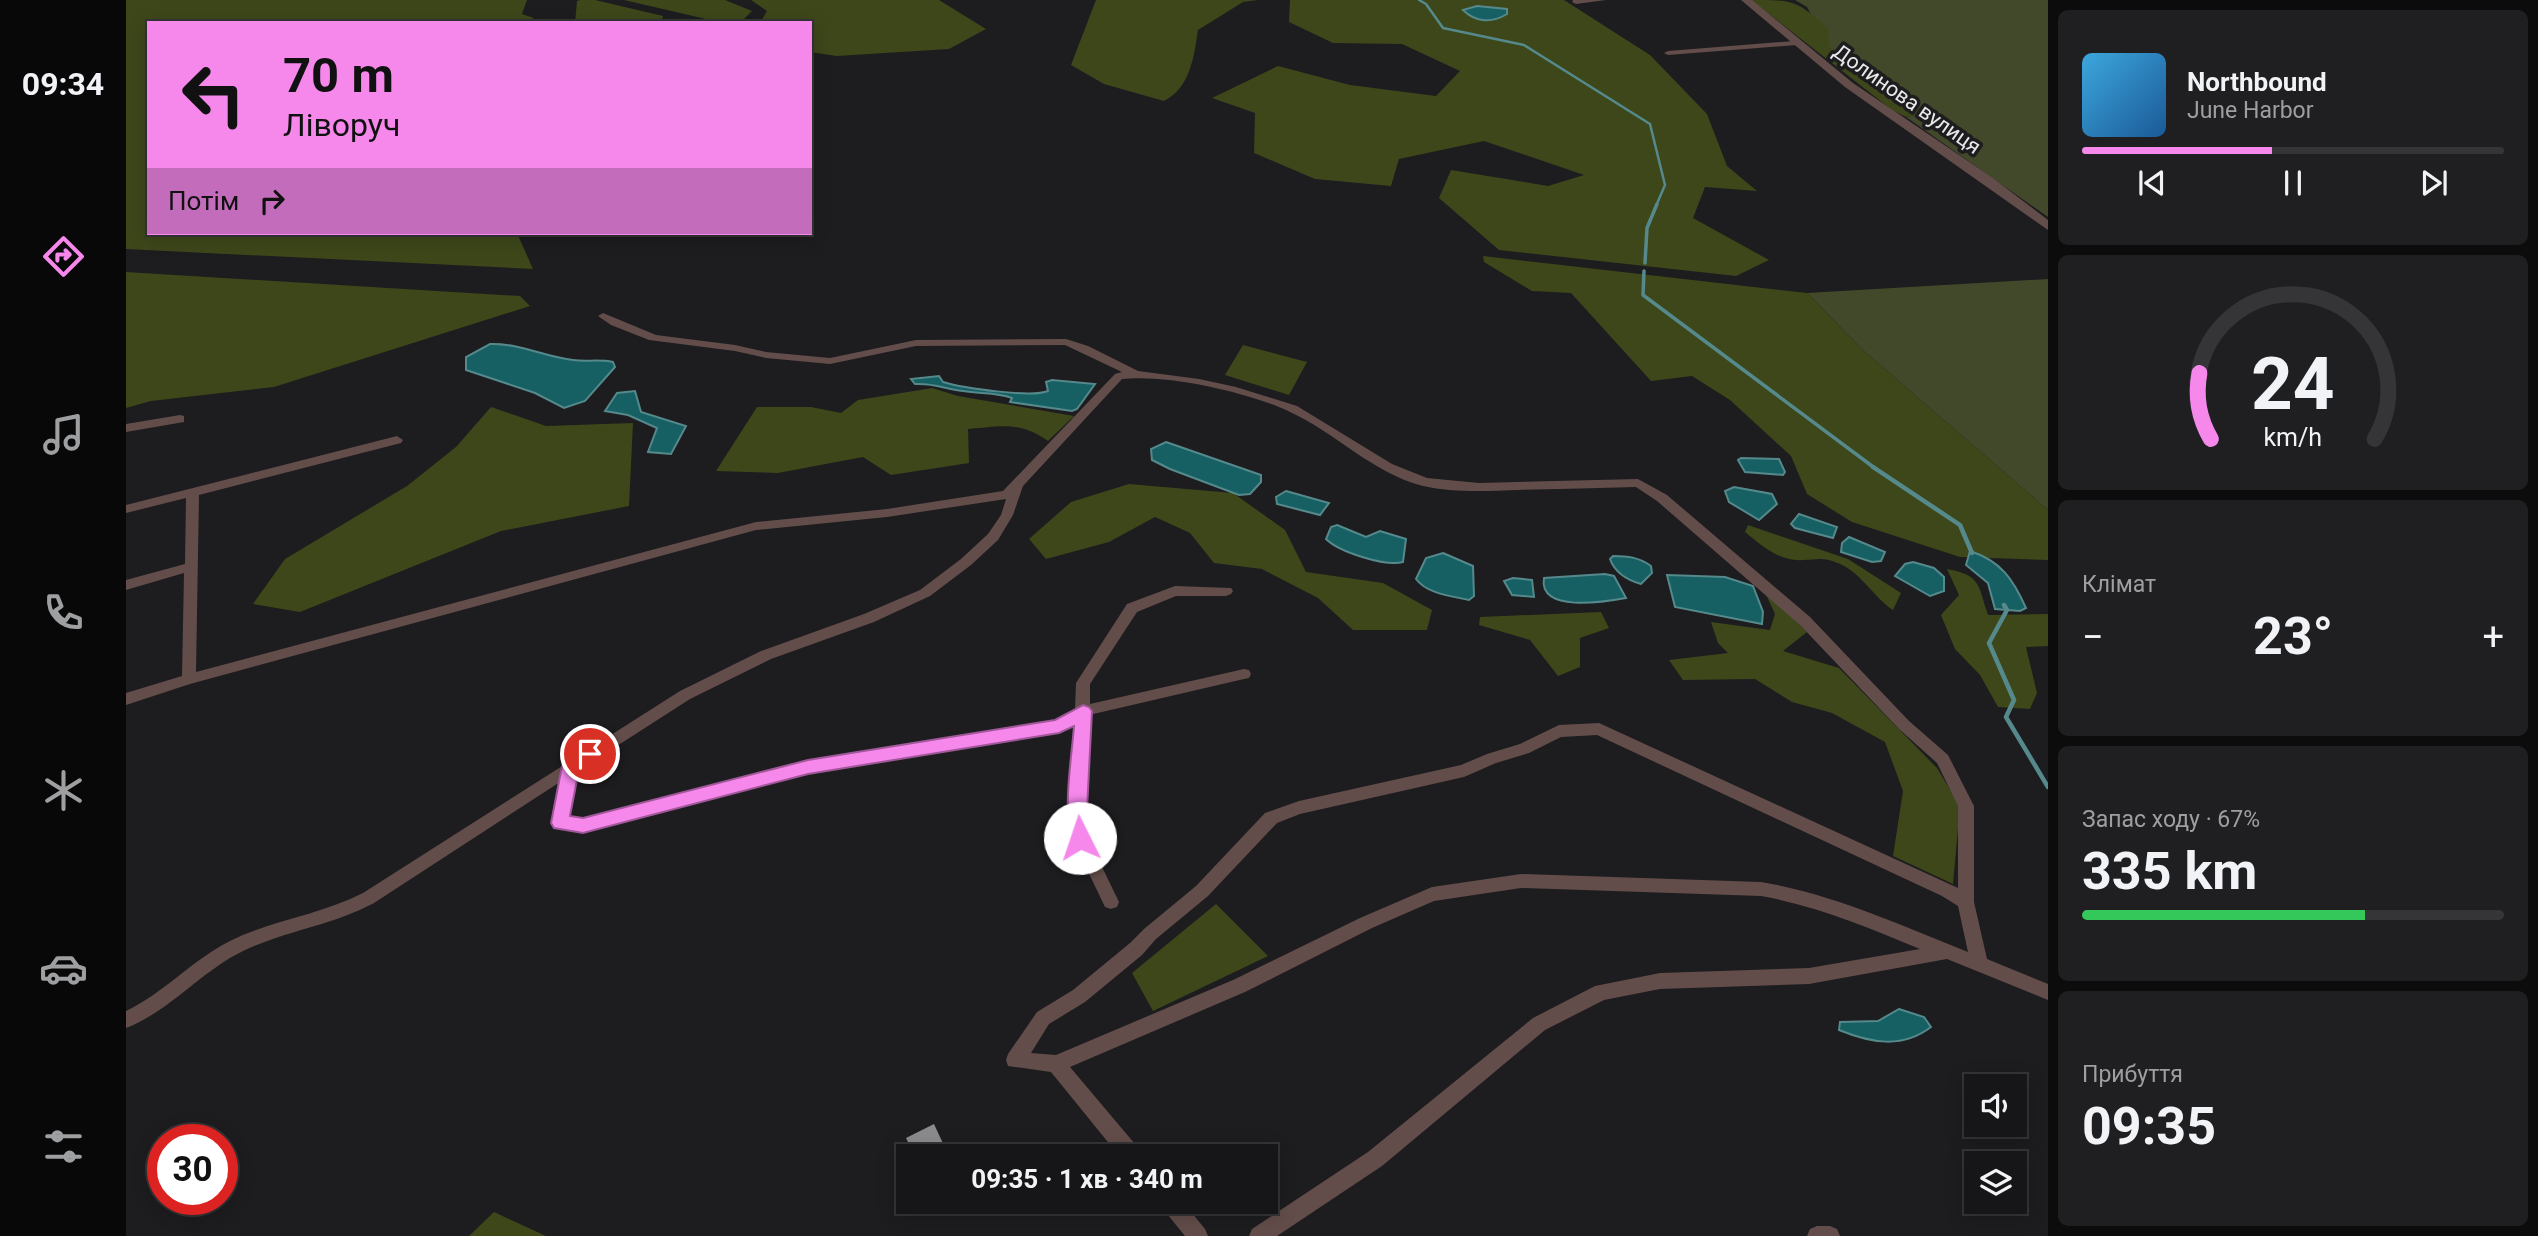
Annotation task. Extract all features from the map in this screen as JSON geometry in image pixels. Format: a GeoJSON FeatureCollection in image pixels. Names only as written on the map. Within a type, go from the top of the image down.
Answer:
{"type":"FeatureCollection","features":[{"type":"Feature","properties":{"kind":"street"},"geometry":{"type":"LineString","coordinates":[[1577,2],[1602,0]]}},
{"type":"Feature","properties":{"kind":"street","name":"Долинова вулиця"},"geometry":{"type":"LineString","coordinates":[[1746,0],[1794,43],[1885,112],[2000,187],[2048,226]]}},
{"type":"Feature","properties":{"kind":"street"},"geometry":{"type":"LineString","coordinates":[[1668,53],[1794,43]]}},
{"type":"Feature","properties":{"kind":"street"},"geometry":{"type":"LineString","coordinates":[[603,316],[612,323],[641,331],[653,338],[797,359],[830,361],[916,343],[1066,342],[1081,346],[1120,368],[1137,374],[1211,384],[1293,409],[1388,467],[1425,482],[1479,487],[1638,484],[1662,498],[1805,621],[1904,725],[1943,759],[1966,806],[1966,902],[1979,964]]}},
{"type":"Feature","properties":{"kind":"street"},"geometry":{"type":"LineString","coordinates":[[126,699],[189,679],[756,526],[887,513],[1007,495],[1119,376],[1137,374]]}},
{"type":"Feature","properties":{"kind":"street"},"geometry":{"type":"LineString","coordinates":[[126,428],[180,419]]}},
{"type":"Feature","properties":{"kind":"street"},"geometry":{"type":"LineString","coordinates":[[126,509],[397,440]]}},
{"type":"Feature","properties":{"kind":"street"},"geometry":{"type":"LineString","coordinates":[[126,1020],[162,999],[223,953],[257,937],[352,906],[385,890],[408,871],[685,695],[729,672],[811,636],[869,618],[925,593],[948,577],[993,537],[1007,515],[1018,485]]}},
{"type":"Feature","properties":{"kind":"street"},"geometry":{"type":"LineString","coordinates":[[189,679],[193,492]]}},
{"type":"Feature","properties":{"kind":"street"},"geometry":{"type":"LineString","coordinates":[[126,586],[190,567]]}},
{"type":"Feature","properties":{"kind":"street"},"geometry":{"type":"LineString","coordinates":[[1111,902],[1080,838],[1078,810],[1083,683],[1132,608],[1175,591],[1226,591]]}},
{"type":"Feature","properties":{"kind":"street"},"geometry":{"type":"LineString","coordinates":[[571,766],[560,823],[583,826],[808,767],[1059,726],[1083,711],[1244,674]]}},
{"type":"Feature","properties":{"kind":"street"},"geometry":{"type":"LineString","coordinates":[[1966,902],[1948,891],[1599,729],[1559,731],[1524,749],[1493,758],[1464,771],[1299,808],[1271,818],[1202,891],[1150,934],[1136,950],[1079,996],[1043,1018],[1015,1060],[1056,1064],[1239,986],[1366,923],[1432,894],[1521,881],[1761,889],[1797,895],[1878,923],[2048,992]]}},
{"type":"Feature","properties":{"kind":"street"},"geometry":{"type":"LineString","coordinates":[[1261,1235],[1375,1159],[1539,1024],[1601,992],[1660,981],[1808,976],[1946,952]]}},
{"type":"Feature","properties":{"kind":"street"},"geometry":{"type":"LineString","coordinates":[[1056,1064],[1122,1144]]}},
{"type":"Feature","properties":{"kind":"street"},"geometry":{"type":"LineString","coordinates":[[1180,1214],[1198,1236]]}},
{"type":"Feature","properties":{"kind":"street"},"geometry":{"type":"LineString","coordinates":[[1817,1236],[1830,1236]]}},
{"type":"Feature","properties":{"kind":"green space"},"geometry":{"type":"Polygon","coordinates":[[[126,0],[527,0],[522,14],[534,18],[529,21],[147,21],[147,235],[518,235],[533,269],[126,249],[126,0]]]}},
{"type":"Feature","properties":{"kind":"green space"},"geometry":{"type":"Polygon","coordinates":[[[595,0],[663,16],[662,21],[575,21],[577,1],[595,0]]]}},
{"type":"Feature","properties":{"kind":"green space"},"geometry":{"type":"Polygon","coordinates":[[[624,0],[725,0],[752,11],[742,21],[714,21],[624,0]]]}},
{"type":"Feature","properties":{"kind":"green space"},"geometry":{"type":"Polygon","coordinates":[[[751,0],[939,0],[986,29],[949,49],[837,56],[812,52],[812,21],[761,21],[767,11],[751,0]]]}},
{"type":"Feature","properties":{"kind":"green space"},"geometry":{"type":"Polygon","coordinates":[[[1096,0],[1258,0],[1243,2],[1198,30],[1185,80],[1173,95],[1164,101],[1104,84],[1071,65],[1096,0]]]}},
{"type":"Feature","properties":{"kind":"green space"},"geometry":{"type":"Polygon","coordinates":[[[1290,0],[1564,0],[1650,55],[1707,114],[1727,166],[1757,191],[1705,187],[1693,218],[1769,260],[1736,276],[1499,250],[1439,198],[1451,170],[1548,186],[1584,175],[1484,141],[1399,159],[1391,186],[1315,179],[1254,153],[1255,113],[1212,98],[1278,66],[1350,85],[1436,96],[1460,71],[1402,44],[1333,43],[1289,22],[1290,0]]]}},
{"type":"Feature","properties":{"kind":"green space"},"geometry":{"type":"Polygon","coordinates":[[[1751,0],[1786,1],[1809,12],[1828,28],[1829,48],[1922,114],[1906,117],[1892,110],[1751,0]]]}},
{"type":"Feature","properties":{"kind":"green space"},"geometry":{"type":"Polygon","coordinates":[[[1795,0],[2048,0],[2048,217],[1906,117],[1922,114],[1829,48],[1807,7],[1795,0]]]}},
{"type":"Feature","properties":{"kind":"green space"},"geometry":{"type":"Polygon","coordinates":[[[1483,256],[1807,293],[1864,351],[2048,510],[2048,560],[1960,557],[1852,522],[1807,494],[1791,456],[1730,400],[1692,376],[1651,381],[1571,293],[1532,291],[1484,262],[1483,256]]]}},
{"type":"Feature","properties":{"kind":"green space"},"geometry":{"type":"Polygon","coordinates":[[[126,272],[520,296],[530,306],[274,387],[151,401],[126,408],[126,272]]]}},
{"type":"Feature","properties":{"kind":"green space"},"geometry":{"type":"Polygon","coordinates":[[[2048,279],[2048,510],[1864,351],[1807,293],[2048,279]]]}},
{"type":"Feature","properties":{"kind":"green space"},"geometry":{"type":"Polygon","coordinates":[[[1243,345],[1307,362],[1289,395],[1225,375],[1243,345]]]}},
{"type":"Feature","properties":{"kind":"green space"},"geometry":{"type":"Polygon","coordinates":[[[932,388],[958,396],[1074,416],[1048,441],[1028,430],[1010,426],[968,429],[969,463],[891,475],[863,457],[778,473],[716,471],[757,407],[811,407],[841,413],[858,400],[932,388]]]}},
{"type":"Feature","properties":{"kind":"green space"},"geometry":{"type":"Polygon","coordinates":[[[491,407],[546,426],[633,423],[629,506],[501,531],[300,612],[253,604],[285,559],[407,486],[456,447],[491,407]]]}},
{"type":"Feature","properties":{"kind":"green space"},"geometry":{"type":"Polygon","coordinates":[[[1129,484],[1233,493],[1285,530],[1306,572],[1383,583],[1432,610],[1427,630],[1353,630],[1318,598],[1262,569],[1214,563],[1190,533],[1155,517],[1109,542],[1046,559],[1029,539],[1071,502],[1129,484]]]}},
{"type":"Feature","properties":{"kind":"green space"},"geometry":{"type":"Polygon","coordinates":[[[1748,525],[1848,559],[1901,593],[1893,610],[1844,566],[1826,560],[1795,560],[1779,556],[1745,532],[1748,525]]]}},
{"type":"Feature","properties":{"kind":"green space"},"geometry":{"type":"Polygon","coordinates":[[[1947,569],[1972,578],[1980,589],[1988,615],[2048,614],[2048,646],[2026,647],[2037,693],[2030,709],[1998,707],[1980,675],[1955,649],[1941,615],[1959,595],[1947,569]]]}},
{"type":"Feature","properties":{"kind":"green space"},"geometry":{"type":"Polygon","coordinates":[[[1763,588],[1807,632],[1783,651],[1839,668],[1937,768],[1960,806],[1953,884],[1893,856],[1903,791],[1885,742],[1832,713],[1792,702],[1755,679],[1683,680],[1669,660],[1728,653],[1718,643],[1711,622],[1770,630],[1775,614],[1763,588]]]}},
{"type":"Feature","properties":{"kind":"green space"},"geometry":{"type":"Polygon","coordinates":[[[1601,612],[1609,628],[1580,638],[1580,667],[1558,676],[1530,640],[1479,625],[1480,617],[1601,612]]]}},
{"type":"Feature","properties":{"kind":"green space"},"geometry":{"type":"Polygon","coordinates":[[[1216,904],[1268,956],[1153,1011],[1132,973],[1216,904]]]}},
{"type":"Feature","properties":{"kind":"green space"},"geometry":{"type":"Polygon","coordinates":[[[494,1212],[546,1236],[469,1236],[494,1212]]]}},
{"type":"Feature","properties":{"kind":"water"},"geometry":{"type":"Polygon","coordinates":[[[1477,6],[1507,9],[1507,14],[1484,20],[1463,10],[1477,6]]]}},
{"type":"Feature","properties":{"kind":"water"},"geometry":{"type":"Polygon","coordinates":[[[490,344],[573,360],[613,362],[615,367],[585,401],[564,408],[535,393],[466,370],[466,357],[490,344]]]}},
{"type":"Feature","properties":{"kind":"water"},"geometry":{"type":"Polygon","coordinates":[[[939,376],[943,382],[1013,393],[1048,391],[1046,382],[1052,380],[1095,384],[1077,409],[1072,411],[1010,402],[1012,398],[1000,395],[915,384],[911,379],[939,376]]]}},
{"type":"Feature","properties":{"kind":"water"},"geometry":{"type":"Polygon","coordinates":[[[635,391],[641,412],[686,426],[671,454],[648,452],[657,428],[628,415],[605,411],[617,393],[635,391]]]}},
{"type":"Feature","properties":{"kind":"water"},"geometry":{"type":"Polygon","coordinates":[[[1166,442],[1261,475],[1261,482],[1250,494],[1239,495],[1170,469],[1152,460],[1151,449],[1166,442]]]}},
{"type":"Feature","properties":{"kind":"water"},"geometry":{"type":"Polygon","coordinates":[[[1779,459],[1785,472],[1783,475],[1745,472],[1738,460],[1779,459]]]}},
{"type":"Feature","properties":{"kind":"water"},"geometry":{"type":"Polygon","coordinates":[[[1734,487],[1772,494],[1777,504],[1759,520],[1729,502],[1725,491],[1734,487]]]}},
{"type":"Feature","properties":{"kind":"water"},"geometry":{"type":"Polygon","coordinates":[[[1286,491],[1329,503],[1320,515],[1277,504],[1276,497],[1286,491]]]}},
{"type":"Feature","properties":{"kind":"water"},"geometry":{"type":"Polygon","coordinates":[[[1799,514],[1837,527],[1833,538],[1795,528],[1791,524],[1799,514]]]}},
{"type":"Feature","properties":{"kind":"water"},"geometry":{"type":"Polygon","coordinates":[[[1337,525],[1366,537],[1380,531],[1406,539],[1403,562],[1375,560],[1332,544],[1326,539],[1331,527],[1337,525]]]}},
{"type":"Feature","properties":{"kind":"water"},"geometry":{"type":"Polygon","coordinates":[[[1849,537],[1885,552],[1881,561],[1872,562],[1841,552],[1842,543],[1849,537]]]}},
{"type":"Feature","properties":{"kind":"water"},"geometry":{"type":"Polygon","coordinates":[[[1970,551],[1990,560],[2005,572],[2026,608],[2020,611],[1995,609],[1988,583],[1966,565],[1970,551]]]}},
{"type":"Feature","properties":{"kind":"water"},"geometry":{"type":"Polygon","coordinates":[[[1443,553],[1473,566],[1474,596],[1469,600],[1433,591],[1416,579],[1426,558],[1443,553]]]}},
{"type":"Feature","properties":{"kind":"water"},"geometry":{"type":"Polygon","coordinates":[[[1613,556],[1642,561],[1651,566],[1652,573],[1641,584],[1631,580],[1615,568],[1610,559],[1613,556]]]}},
{"type":"Feature","properties":{"kind":"water"},"geometry":{"type":"Polygon","coordinates":[[[1913,562],[1934,568],[1944,577],[1944,591],[1930,596],[1895,576],[1905,564],[1913,562]]]}},
{"type":"Feature","properties":{"kind":"water"},"geometry":{"type":"Polygon","coordinates":[[[1605,574],[1614,576],[1626,598],[1574,603],[1551,596],[1545,589],[1544,578],[1605,574]]]}},
{"type":"Feature","properties":{"kind":"water"},"geometry":{"type":"Polygon","coordinates":[[[1667,575],[1725,577],[1753,586],[1763,612],[1762,624],[1675,607],[1667,575]]]}},
{"type":"Feature","properties":{"kind":"water"},"geometry":{"type":"Polygon","coordinates":[[[1513,578],[1532,580],[1534,597],[1512,595],[1504,581],[1513,578]]]}},
{"type":"Feature","properties":{"kind":"water"},"geometry":{"type":"Polygon","coordinates":[[[1899,1009],[1924,1017],[1931,1027],[1909,1039],[1886,1042],[1839,1030],[1840,1022],[1878,1021],[1899,1009]]]}},
{"type":"Feature","properties":{"kind":"building"},"geometry":{"type":"Polygon","coordinates":[[[934,1124],[943,1144],[909,1144],[906,1138],[934,1124]]]}},
{"type":"Feature","properties":{"kind":"waterway"},"geometry":{"type":"LineString","coordinates":[[1419,0],[1426,4],[1443,28],[1524,45],[1650,124],[1665,185],[1656,206]]}},
{"type":"Feature","properties":{"kind":"waterway"},"geometry":{"type":"LineString","coordinates":[[1645,263],[1647,228],[1657,204]]}},
{"type":"Feature","properties":{"kind":"waterway"},"geometry":{"type":"LineString","coordinates":[[1644,271],[1643,295],[1876,469]]}},
{"type":"Feature","properties":{"kind":"waterway"},"geometry":{"type":"LineString","coordinates":[[1876,469],[1960,525],[1972,553]]}},
{"type":"Feature","properties":{"kind":"waterway"},"geometry":{"type":"LineString","coordinates":[[2004,605],[2007,610],[1989,643],[2014,700],[2006,717],[2048,787]]}},
{"type":"Feature","properties":{"kind":"route"},"geometry":{"type":"LineString","coordinates":[[590,754],[571,766],[560,823],[583,826],[808,767],[1059,726],[1083,711],[1078,810],[1080,838]]}}]}
